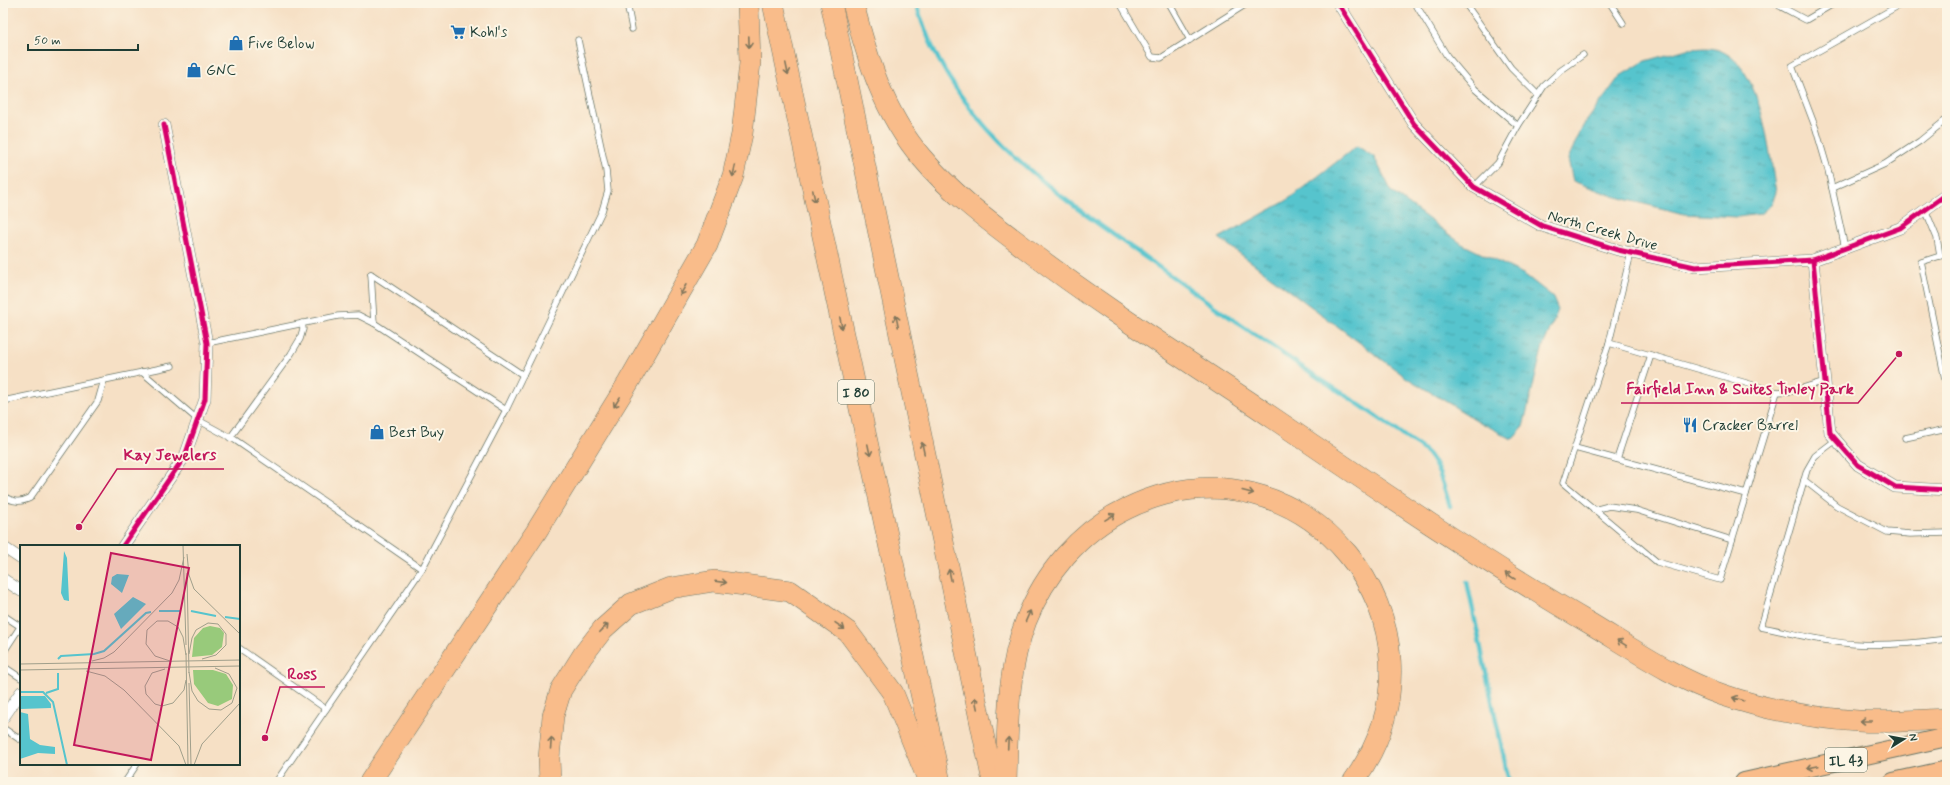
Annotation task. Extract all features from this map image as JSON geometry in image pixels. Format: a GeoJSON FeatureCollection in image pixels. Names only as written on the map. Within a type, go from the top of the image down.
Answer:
{"type":"FeatureCollection","features":[{"type":"Feature","properties":{"kind":"highway"},"geometry":{"type":"LineString","coordinates":[[370,782],[481,617],[553,505],[628,383],[708,245],[732,176],[742,134],[750,63],[748,3]]}},
{"type":"Feature","properties":{"kind":"highway","name":"I 80"},"geometry":{"type":"LineString","coordinates":[[773,3],[940,782]]}},
{"type":"Feature","properties":{"kind":"highway"},"geometry":{"type":"LineString","coordinates":[[831,3],[993,782]]}},
{"type":"Feature","properties":{"kind":"highway"},"geometry":{"type":"LineString","coordinates":[[853,3],[868,59],[900,128],[920,156],[949,188],[979,213],[1058,273],[1444,534],[1544,597],[1672,673],[1722,695],[1770,708],[1815,717],[1861,721],[1947,719]]}},
{"type":"Feature","properties":{"kind":"highway"},"geometry":{"type":"LineString","coordinates":[[1006,782],[1011,684],[1014,663],[1026,621],[1036,598],[1057,565],[1085,535],[1096,526],[1137,503],[1164,493],[1189,488],[1236,489],[1259,495],[1288,507],[1309,519],[1340,545],[1355,563],[1376,599],[1382,614],[1391,662],[1388,703],[1376,741],[1367,761],[1353,782]]}},
{"type":"Feature","properties":{"kind":"highway"},"geometry":{"type":"LineString","coordinates":[[550,782],[553,716],[561,690],[583,655],[603,629],[631,604],[671,588],[714,581],[790,591],[848,632],[893,692],[928,782]]}},
{"type":"Feature","properties":{"kind":"main road","name":"IL 43"},"geometry":{"type":"LineString","coordinates":[[1744,782],[1947,738]]}},
{"type":"Feature","properties":{"kind":"main road"},"geometry":{"type":"LineString","coordinates":[[1893,782],[1947,770]]}},
{"type":"Feature","properties":{"kind":"street","name":"North Creek Drive"},"geometry":{"type":"LineString","coordinates":[[1338,3],[1414,124],[1474,187],[1542,226],[1631,253],[1695,267],[1813,260],[1900,228],[1947,194]]}},
{"type":"Feature","properties":{"kind":"street"},"geometry":{"type":"LineString","coordinates":[[124,545],[185,456],[205,399],[207,343],[164,125]]}},
{"type":"Feature","properties":{"kind":"street"},"geometry":{"type":"LineString","coordinates":[[1813,260],[1830,432],[1858,465],[1895,487],[1947,490]]}},
{"type":"Feature","properties":{"kind":"street"},"geometry":{"type":"LineString","coordinates":[[3,547],[20,558]]}},
{"type":"Feature","properties":{"kind":"street"},"geometry":{"type":"LineString","coordinates":[[3,579],[20,590]]}},
{"type":"Feature","properties":{"kind":"street"},"geometry":{"type":"LineString","coordinates":[[3,717],[20,693]]}},
{"type":"Feature","properties":{"kind":"lane"},"geometry":{"type":"LineString","coordinates":[[627,3],[632,29]]}},
{"type":"Feature","properties":{"kind":"lane"},"geometry":{"type":"LineString","coordinates":[[1120,3],[1152,57],[1161,58],[1248,3]]}},
{"type":"Feature","properties":{"kind":"lane"},"geometry":{"type":"LineString","coordinates":[[1169,3],[1190,40]]}},
{"type":"Feature","properties":{"kind":"lane"},"geometry":{"type":"LineString","coordinates":[[1415,3],[1447,56],[1475,89],[1518,126]]}},
{"type":"Feature","properties":{"kind":"lane"},"geometry":{"type":"LineString","coordinates":[[1465,3],[1511,68],[1538,94]]}},
{"type":"Feature","properties":{"kind":"lane"},"geometry":{"type":"LineString","coordinates":[[1610,3],[1623,23]]}},
{"type":"Feature","properties":{"kind":"lane"},"geometry":{"type":"LineString","coordinates":[[1774,3],[1806,20],[1835,3]]}},
{"type":"Feature","properties":{"kind":"lane"},"geometry":{"type":"LineString","coordinates":[[1845,248],[1832,188],[1816,129],[1792,66],[1903,3]]}},
{"type":"Feature","properties":{"kind":"lane"},"geometry":{"type":"LineString","coordinates":[[276,782],[422,569],[506,410],[602,211],[608,191],[606,170],[578,40]]}},
{"type":"Feature","properties":{"kind":"lane"},"geometry":{"type":"LineString","coordinates":[[1474,187],[1498,163],[1518,126],[1544,86],[1560,71],[1583,55]]}},
{"type":"Feature","properties":{"kind":"lane"},"geometry":{"type":"LineString","coordinates":[[1832,188],[1885,164],[1920,142],[1947,119]]}},
{"type":"Feature","properties":{"kind":"lane"},"geometry":{"type":"LineString","coordinates":[[1926,209],[1937,238],[1940,256]]}},
{"type":"Feature","properties":{"kind":"lane"},"geometry":{"type":"LineString","coordinates":[[1631,253],[1609,343],[1563,484],[1657,562],[1720,580],[1777,392]]}},
{"type":"Feature","properties":{"kind":"lane"},"geometry":{"type":"LineString","coordinates":[[1947,255],[1921,262],[1947,389]]}},
{"type":"Feature","properties":{"kind":"lane"},"geometry":{"type":"LineString","coordinates":[[374,323],[371,274],[523,375]]}},
{"type":"Feature","properties":{"kind":"lane"},"geometry":{"type":"LineString","coordinates":[[207,343],[338,316],[358,316],[374,323],[506,410]]}},
{"type":"Feature","properties":{"kind":"lane"},"geometry":{"type":"LineString","coordinates":[[230,438],[291,354],[300,339],[303,330],[302,323]]}},
{"type":"Feature","properties":{"kind":"lane"},"geometry":{"type":"LineString","coordinates":[[1609,343],[1777,392],[1793,390],[1825,381]]}},
{"type":"Feature","properties":{"kind":"lane"},"geometry":{"type":"LineString","coordinates":[[1617,459],[1651,355]]}},
{"type":"Feature","properties":{"kind":"lane"},"geometry":{"type":"LineString","coordinates":[[3,401],[172,366]]}},
{"type":"Feature","properties":{"kind":"lane"},"geometry":{"type":"LineString","coordinates":[[142,372],[198,420],[230,438],[422,569]]}},
{"type":"Feature","properties":{"kind":"lane"},"geometry":{"type":"LineString","coordinates":[[3,496],[10,500],[21,502],[30,498],[98,401],[104,380]]}},
{"type":"Feature","properties":{"kind":"lane"},"geometry":{"type":"LineString","coordinates":[[1905,438],[1947,429]]}},
{"type":"Feature","properties":{"kind":"lane"},"geometry":{"type":"LineString","coordinates":[[1836,440],[1815,456],[1804,480],[1761,627],[1827,641],[1855,644],[1947,639]]}},
{"type":"Feature","properties":{"kind":"lane"},"geometry":{"type":"LineString","coordinates":[[1575,448],[1746,494]]}},
{"type":"Feature","properties":{"kind":"lane"},"geometry":{"type":"LineString","coordinates":[[1804,480],[1837,506],[1887,532],[1910,534],[1947,533]]}},
{"type":"Feature","properties":{"kind":"lane"},"geometry":{"type":"LineString","coordinates":[[1594,510],[1609,506],[1636,510],[1732,540]]}},
{"type":"Feature","properties":{"kind":"lane"},"geometry":{"type":"LineString","coordinates":[[3,615],[20,626]]}},
{"type":"Feature","properties":{"kind":"lane"},"geometry":{"type":"LineString","coordinates":[[3,653],[20,628]]}},
{"type":"Feature","properties":{"kind":"lane"},"geometry":{"type":"LineString","coordinates":[[240,649],[326,709]]}},
{"type":"Feature","properties":{"kind":"lane"},"geometry":{"type":"LineString","coordinates":[[3,666],[20,677]]}},
{"type":"Feature","properties":{"kind":"lane"},"geometry":{"type":"LineString","coordinates":[[3,728],[19,739],[20,738]]}},
{"type":"Feature","properties":{"kind":"lane"},"geometry":{"type":"LineString","coordinates":[[125,782],[137,765]]}},
{"type":"Feature","properties":{"kind":"water"},"geometry":{"type":"Polygon","coordinates":[[[1712,48],[1731,57],[1743,70],[1753,89],[1766,133],[1776,192],[1772,204],[1760,214],[1738,217],[1684,214],[1613,196],[1573,181],[1568,159],[1583,126],[1620,76],[1645,61],[1687,49],[1712,48]]]}},
{"type":"Feature","properties":{"kind":"water"},"geometry":{"type":"Polygon","coordinates":[[[1357,146],[1374,157],[1392,192],[1462,244],[1525,275],[1552,296],[1558,310],[1543,346],[1523,427],[1512,439],[1478,421],[1407,378],[1219,238],[1286,201],[1357,146]]]}},
{"type":"Feature","properties":{"kind":"waterway"},"geometry":{"type":"LineString","coordinates":[[916,3],[932,46],[953,84],[979,119],[1009,151],[1076,208],[1249,331],[1423,449],[1436,466],[1450,506]]}},
{"type":"Feature","properties":{"kind":"waterway"},"geometry":{"type":"LineString","coordinates":[[1467,582],[1509,782]]}},
{"type":"Feature","properties":{"kind":"cycle path"},"geometry":{"type":"LineString","coordinates":[[1338,3],[1414,124],[1474,187],[1542,226],[1618,250],[1695,267],[1813,260],[1900,228],[1947,194]]}},
{"type":"Feature","properties":{"kind":"cycle path"},"geometry":{"type":"LineString","coordinates":[[124,545],[185,456],[205,399],[207,343],[164,125]]}},
{"type":"Feature","properties":{"kind":"cycle path"},"geometry":{"type":"LineString","coordinates":[[1813,260],[1830,433],[1858,465],[1895,487],[1947,490]]}},
{"type":"Feature","properties":{"kind":"place","name":"Kohl's"},"geometry":{"type":"Point","coordinates":[458,32]}},
{"type":"Feature","properties":{"kind":"place","name":"Five Below"},"geometry":{"type":"Point","coordinates":[236,43]}},
{"type":"Feature","properties":{"kind":"place","name":"GNC"},"geometry":{"type":"Point","coordinates":[194,70]}},
{"type":"Feature","properties":{"kind":"place","name":"Fairfield Inn & Suites Tinley Park"},"geometry":{"type":"Point","coordinates":[1899,354]}},
{"type":"Feature","properties":{"kind":"place","name":"Cracker Barrel"},"geometry":{"type":"Point","coordinates":[1690,425]}},
{"type":"Feature","properties":{"kind":"place","name":"Best Buy"},"geometry":{"type":"Point","coordinates":[377,432]}},
{"type":"Feature","properties":{"kind":"place","name":"Kay Jewelers"},"geometry":{"type":"Point","coordinates":[79,527]}},
{"type":"Feature","properties":{"kind":"place","name":"Ross"},"geometry":{"type":"Point","coordinates":[265,738]}}]}
